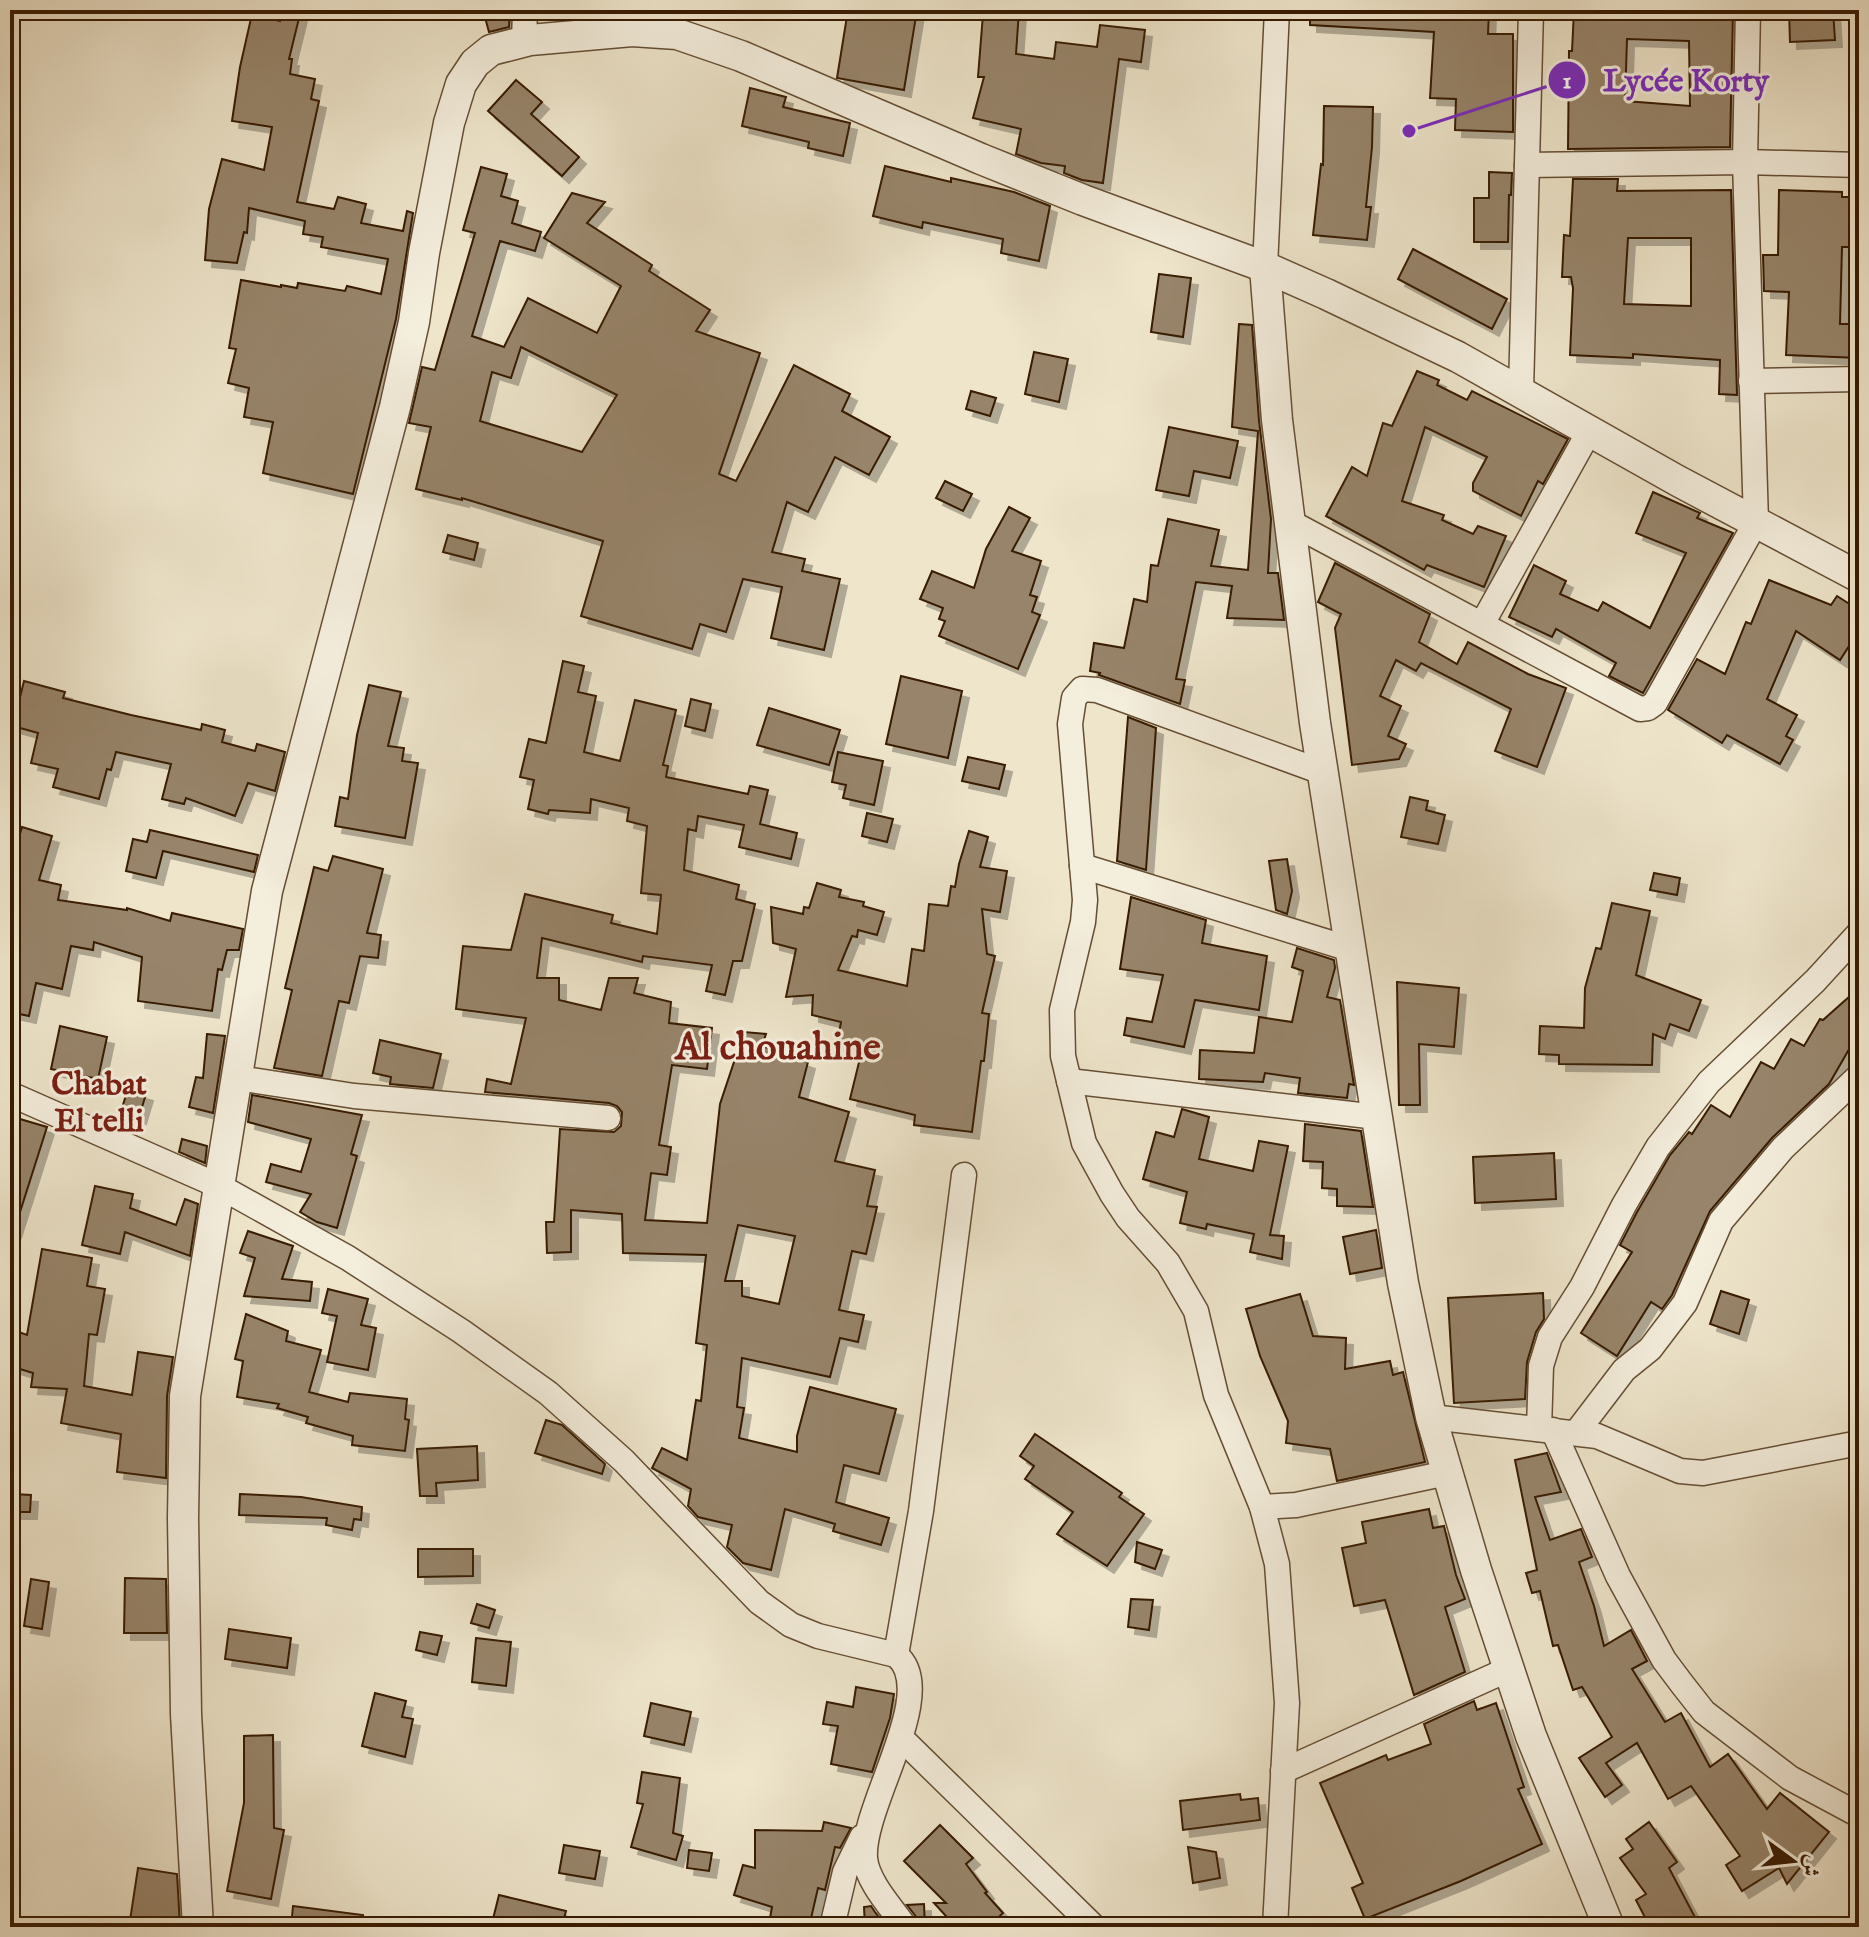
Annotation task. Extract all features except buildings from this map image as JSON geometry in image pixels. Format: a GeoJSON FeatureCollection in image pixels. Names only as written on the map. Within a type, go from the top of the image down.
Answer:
{"type":"FeatureCollection","features":[{"type":"Feature","properties":{"kind":"street"},"geometry":{"type":"LineString","coordinates":[[524,42],[525,10]]}},
{"type":"Feature","properties":{"kind":"street"},"geometry":{"type":"LineString","coordinates":[[1277,10],[1265,267],[1277,420],[1322,772],[1403,1283],[1431,1417],[1476,1570],[1531,1736],[1609,1927]]}},
{"type":"Feature","properties":{"kind":"street"},"geometry":{"type":"LineString","coordinates":[[1521,391],[1531,10]]}},
{"type":"Feature","properties":{"kind":"street"},"geometry":{"type":"LineString","coordinates":[[1288,521],[1640,709],[1655,703],[1756,522],[1745,162],[1748,10]]}},
{"type":"Feature","properties":{"kind":"street"},"geometry":{"type":"LineString","coordinates":[[198,1927],[186,1714],[185,1396],[267,891],[395,407],[414,322],[449,123],[461,84],[475,63],[491,50],[524,42],[593,32],[632,31],[677,34],[784,73],[851,105],[1083,200],[1265,267],[1458,357],[1678,481],[1859,577]]}},
{"type":"Feature","properties":{"kind":"street"},"geometry":{"type":"LineString","coordinates":[[1527,165],[1745,162],[1859,165]]}},
{"type":"Feature","properties":{"kind":"street"},"geometry":{"type":"LineString","coordinates":[[1751,381],[1859,379]]}},
{"type":"Feature","properties":{"kind":"street"},"geometry":{"type":"LineString","coordinates":[[1482,624],[1590,430]]}},
{"type":"Feature","properties":{"kind":"street"},"geometry":{"type":"LineString","coordinates":[[1275,1927],[1287,1703],[1277,1564],[1262,1507],[1216,1395],[1196,1311],[1168,1263],[1128,1218],[1112,1194],[1084,1143],[1063,1056],[1062,1010],[1083,922],[1085,900],[1070,724],[1074,698],[1082,689],[1097,690],[1322,772]]}},
{"type":"Feature","properties":{"kind":"street"},"geometry":{"type":"LineString","coordinates":[[1082,866],[1350,949]]}},
{"type":"Feature","properties":{"kind":"street"},"geometry":{"type":"LineString","coordinates":[[1859,933],[1815,981],[1709,1082],[1658,1147],[1582,1287],[1550,1337],[1541,1366],[1556,1431],[1618,1576],[1664,1660],[1704,1712],[1790,1778],[1859,1815]]}},
{"type":"Feature","properties":{"kind":"street"},"geometry":{"type":"LineString","coordinates":[[1556,1431],[1650,1349],[1678,1313],[1721,1221],[1783,1148],[1859,1076]]}},
{"type":"Feature","properties":{"kind":"street"},"geometry":{"type":"LineString","coordinates":[[238,1078],[354,1096],[608,1118]]}},
{"type":"Feature","properties":{"kind":"street"},"geometry":{"type":"LineString","coordinates":[[1069,1081],[1377,1117]]}},
{"type":"Feature","properties":{"kind":"street"},"geometry":{"type":"LineString","coordinates":[[10,1094],[219,1186],[348,1258],[461,1331],[548,1393],[624,1461],[759,1602],[791,1625],[818,1636],[896,1655],[904,1661],[909,1671],[902,1739],[867,1828],[845,1872],[832,1927]]}},
{"type":"Feature","properties":{"kind":"street"},"geometry":{"type":"LineString","coordinates":[[896,1655],[921,1511],[964,1175]]}},
{"type":"Feature","properties":{"kind":"street"},"geometry":{"type":"LineString","coordinates":[[1431,1417],[1597,1436],[1680,1471],[1703,1473],[1859,1443]]}},
{"type":"Feature","properties":{"kind":"street"},"geometry":{"type":"LineString","coordinates":[[1262,1507],[1296,1505],[1447,1473]]}},
{"type":"Feature","properties":{"kind":"street"},"geometry":{"type":"LineString","coordinates":[[1283,1771],[1509,1669]]}},
{"type":"Feature","properties":{"kind":"street"},"geometry":{"type":"LineString","coordinates":[[902,1739],[1094,1927]]}},
{"type":"Feature","properties":{"kind":"street"},"geometry":{"type":"LineString","coordinates":[[867,1828],[865,1862],[871,1877],[905,1927]]}},
{"type":"Feature","properties":{"kind":"place","name":"Lycée Korty"},"geometry":{"type":"Point","coordinates":[1409,131]}},
{"type":"Feature","properties":{"kind":"district","name":"Al chouahine"},"geometry":{"type":"Point","coordinates":[778,1046]}},
{"type":"Feature","properties":{"kind":"district","name":"Chabat El telli"},"geometry":{"type":"Point","coordinates":[99,1102]}}]}
